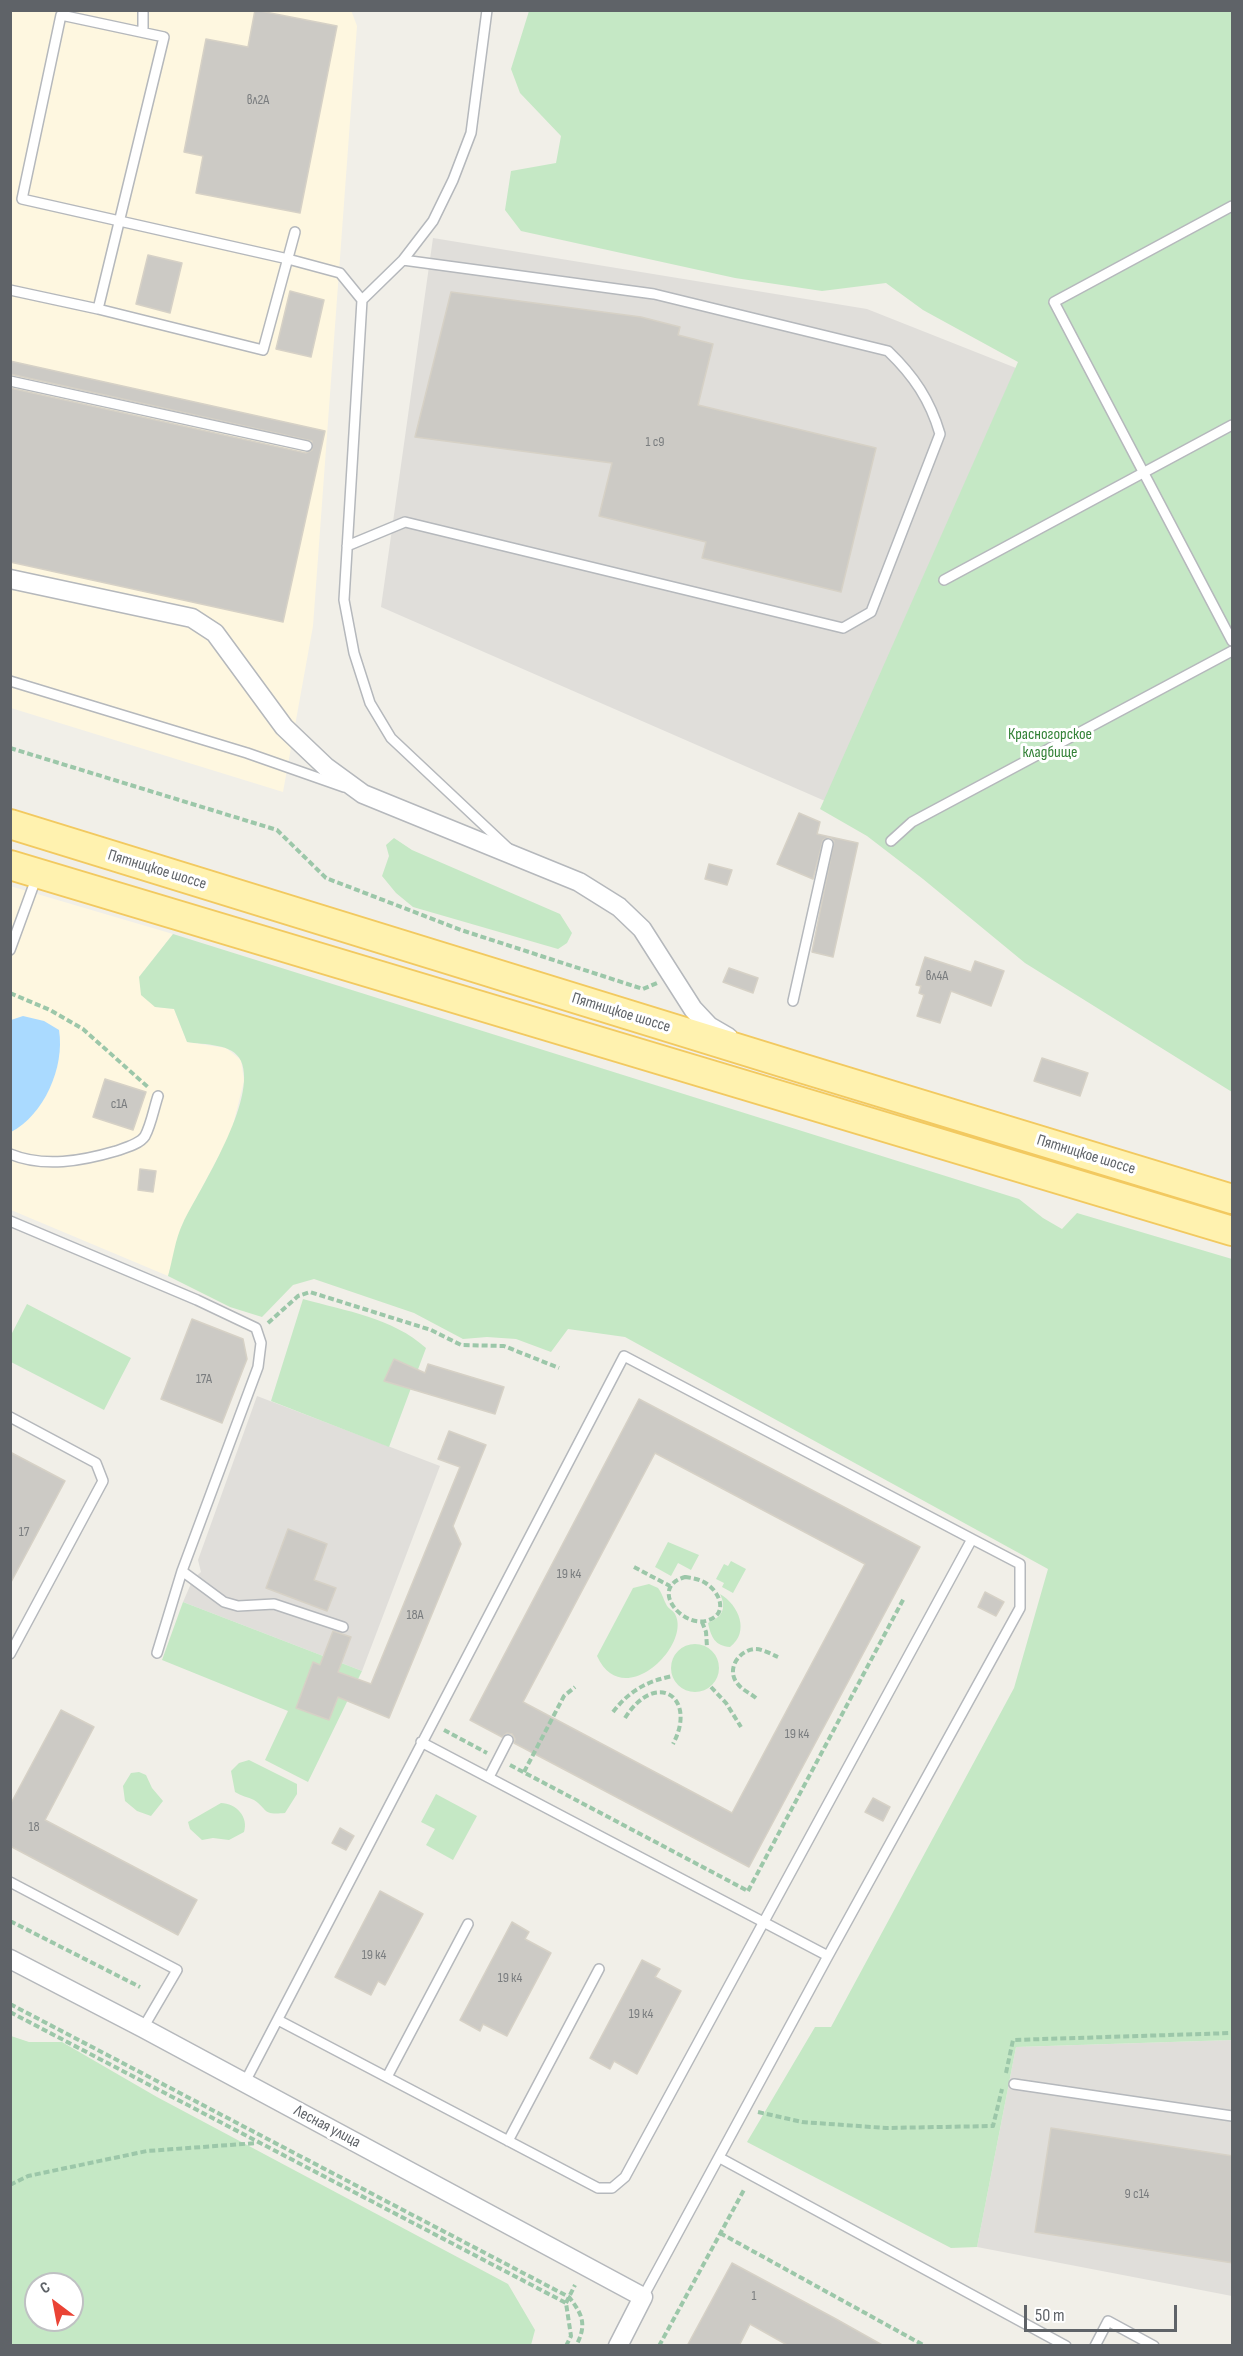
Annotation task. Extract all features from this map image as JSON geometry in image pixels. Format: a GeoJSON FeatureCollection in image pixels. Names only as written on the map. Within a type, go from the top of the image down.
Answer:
{"type":"FeatureCollection","features":[{"type":"Feature","properties":{"kind":"main road","name":"Пятницкое шоссе"},"geometry":{"type":"LineString","coordinates":[[10,824],[1233,1199]]}},
{"type":"Feature","properties":{"kind":"main road","name":"Пятницкое шоссе"},"geometry":{"type":"LineString","coordinates":[[10,865],[1233,1231]]}},
{"type":"Feature","properties":{"kind":"street"},"geometry":{"type":"LineString","coordinates":[[10,579],[192,618],[215,633],[284,727],[327,767],[363,794],[579,882],[619,907],[642,929],[693,1009],[710,1026],[729,1037],[801,1068]]}},
{"type":"Feature","properties":{"kind":"street","name":"Лесная улица"},"geometry":{"type":"LineString","coordinates":[[10,1959],[245,2082],[643,2297]]}},
{"type":"Feature","properties":{"kind":"street"},"geometry":{"type":"LineString","coordinates":[[618,2346],[643,2297]]}},
{"type":"Feature","properties":{"kind":"lane"},"geometry":{"type":"LineString","coordinates":[[143,10],[143,32]]}},
{"type":"Feature","properties":{"kind":"lane"},"geometry":{"type":"LineString","coordinates":[[362,300],[403,260],[433,221],[453,180],[471,134],[487,10]]}},
{"type":"Feature","properties":{"kind":"lane"},"geometry":{"type":"LineString","coordinates":[[98,309],[119,221],[164,37],[61,15],[22,199],[119,221],[288,259],[340,273],[362,300],[344,600],[354,653],[370,703],[391,738],[516,855]]}},
{"type":"Feature","properties":{"kind":"lane"},"geometry":{"type":"LineString","coordinates":[[1233,206],[1054,302],[1233,641]]}},
{"type":"Feature","properties":{"kind":"lane"},"geometry":{"type":"LineString","coordinates":[[10,290],[98,309],[263,350],[295,232]]}},
{"type":"Feature","properties":{"kind":"lane"},"geometry":{"type":"LineString","coordinates":[[347,546],[405,522],[843,628],[872,612],[940,434],[933,411],[909,371],[888,351],[654,294],[403,260]]}},
{"type":"Feature","properties":{"kind":"lane"},"geometry":{"type":"LineString","coordinates":[[10,381],[307,446]]}},
{"type":"Feature","properties":{"kind":"lane"},"geometry":{"type":"LineString","coordinates":[[944,580],[1233,425]]}},
{"type":"Feature","properties":{"kind":"lane"},"geometry":{"type":"LineString","coordinates":[[891,841],[912,822],[1233,651]]}},
{"type":"Feature","properties":{"kind":"lane"},"geometry":{"type":"LineString","coordinates":[[10,681],[247,753],[363,794]]}},
{"type":"Feature","properties":{"kind":"lane"},"geometry":{"type":"LineString","coordinates":[[793,1001],[828,844]]}},
{"type":"Feature","properties":{"kind":"lane"},"geometry":{"type":"LineString","coordinates":[[10,950],[38,874]]}},
{"type":"Feature","properties":{"kind":"lane"},"geometry":{"type":"LineString","coordinates":[[10,1154],[25,1160],[54,1162],[90,1158],[129,1147],[144,1138],[158,1096]]}},
{"type":"Feature","properties":{"kind":"lane"},"geometry":{"type":"LineString","coordinates":[[10,1221],[197,1300],[256,1328],[261,1343],[258,1367],[182,1571],[157,1653]]}},
{"type":"Feature","properties":{"kind":"lane"},"geometry":{"type":"LineString","coordinates":[[245,2082],[624,1356],[1020,1563],[1020,1608],[643,2297]]}},
{"type":"Feature","properties":{"kind":"lane"},"geometry":{"type":"LineString","coordinates":[[10,1417],[96,1463],[103,1481],[10,1654]]}},
{"type":"Feature","properties":{"kind":"lane"},"geometry":{"type":"LineString","coordinates":[[278,2020],[598,2188],[612,2188],[625,2177],[972,1539]]}},
{"type":"Feature","properties":{"kind":"lane"},"geometry":{"type":"LineString","coordinates":[[182,1571],[224,1602],[238,1606],[274,1604],[343,1627]]}},
{"type":"Feature","properties":{"kind":"lane"},"geometry":{"type":"LineString","coordinates":[[489,1777],[508,1740]]}},
{"type":"Feature","properties":{"kind":"lane"},"geometry":{"type":"LineString","coordinates":[[421,1742],[828,1956]]}},
{"type":"Feature","properties":{"kind":"lane"},"geometry":{"type":"LineString","coordinates":[[10,1882],[177,1970],[143,2028]]}},
{"type":"Feature","properties":{"kind":"lane"},"geometry":{"type":"LineString","coordinates":[[387,2077],[468,1924]]}},
{"type":"Feature","properties":{"kind":"lane"},"geometry":{"type":"LineString","coordinates":[[508,2141],[599,1969]]}},
{"type":"Feature","properties":{"kind":"lane"},"geometry":{"type":"LineString","coordinates":[[1014,2084],[1233,2116]]}},
{"type":"Feature","properties":{"kind":"lane"},"geometry":{"type":"LineString","coordinates":[[720,2158],[1066,2346]]}},
{"type":"Feature","properties":{"kind":"lane"},"geometry":{"type":"LineString","coordinates":[[1095,2346],[1108,2321],[1154,2346]]}},
{"type":"Feature","properties":{"kind":"path"},"geometry":{"type":"LineString","coordinates":[[10,748],[277,830],[326,878],[461,930],[643,989],[656,984],[668,972]]}},
{"type":"Feature","properties":{"kind":"path"},"geometry":{"type":"LineString","coordinates":[[10,993],[50,1010],[83,1029],[158,1096]]}},
{"type":"Feature","properties":{"kind":"path"},"geometry":{"type":"LineString","coordinates":[[256,1328],[267,1324],[298,1296],[310,1292],[431,1330],[461,1345],[504,1346],[560,1368]]}},
{"type":"Feature","properties":{"kind":"path"},"geometry":{"type":"LineString","coordinates":[[634,1567],[670,1586]]}},
{"type":"Feature","properties":{"kind":"path"},"geometry":{"type":"LineString","coordinates":[[685,1577],[695,1578],[707,1584],[720,1599],[719,1612],[714,1618],[702,1622],[685,1617],[677,1611],[668,1597],[670,1586],[677,1579],[685,1577]]}},
{"type":"Feature","properties":{"kind":"path"},"geometry":{"type":"LineString","coordinates":[[738,1909],[904,1598]]}},
{"type":"Feature","properties":{"kind":"path"},"geometry":{"type":"LineString","coordinates":[[702,1622],[706,1632],[707,1647]]}},
{"type":"Feature","properties":{"kind":"path"},"geometry":{"type":"LineString","coordinates":[[756,1698],[736,1682],[732,1671],[735,1661],[744,1652],[756,1649],[778,1658]]}},
{"type":"Feature","properties":{"kind":"path"},"geometry":{"type":"LineString","coordinates":[[613,1712],[622,1701],[645,1684],[672,1676]]}},
{"type":"Feature","properties":{"kind":"path"},"geometry":{"type":"LineString","coordinates":[[524,1772],[564,1696],[575,1687]]}},
{"type":"Feature","properties":{"kind":"path"},"geometry":{"type":"LineString","coordinates":[[711,1687],[726,1703],[741,1726]]}},
{"type":"Feature","properties":{"kind":"path"},"geometry":{"type":"LineString","coordinates":[[625,1718],[644,1696],[657,1691],[668,1693],[676,1701],[681,1711],[679,1732],[673,1744]]}},
{"type":"Feature","properties":{"kind":"path"},"geometry":{"type":"LineString","coordinates":[[431,1723],[748,1891]]}},
{"type":"Feature","properties":{"kind":"path"},"geometry":{"type":"LineString","coordinates":[[10,1921],[140,1988]]}},
{"type":"Feature","properties":{"kind":"path"},"geometry":{"type":"LineString","coordinates":[[10,2004],[569,2297],[580,2311],[583,2332],[576,2346]]}},
{"type":"Feature","properties":{"kind":"path"},"geometry":{"type":"LineString","coordinates":[[10,2012],[566,2304]]}},
{"type":"Feature","properties":{"kind":"path"},"geometry":{"type":"LineString","coordinates":[[746,2109],[802,2122],[886,2128],[993,2126],[1013,2040],[1233,2033]]}},
{"type":"Feature","properties":{"kind":"path"},"geometry":{"type":"LineString","coordinates":[[10,2185],[28,2176],[147,2151],[258,2142]]}},
{"type":"Feature","properties":{"kind":"path"},"geometry":{"type":"LineString","coordinates":[[660,2346],[752,2175]]}},
{"type":"Feature","properties":{"kind":"path"},"geometry":{"type":"LineString","coordinates":[[720,2234],[926,2346]]}},
{"type":"Feature","properties":{"kind":"path"},"geometry":{"type":"LineString","coordinates":[[566,2346],[571,2336],[566,2304],[576,2285]]}},
{"type":"Feature","properties":{"kind":"shaded area"},"geometry":{"type":"Polygon","coordinates":[[[351,10],[357,26],[313,626],[283,792],[11,708],[10,11],[351,10]]]}},
{"type":"Feature","properties":{"kind":"shaded area"},"geometry":{"type":"Polygon","coordinates":[[[433,238],[867,309],[1016,368],[825,801],[381,607],[433,238]]]}},
{"type":"Feature","properties":{"kind":"shaded area"},"geometry":{"type":"Polygon","coordinates":[[[10,886],[173,934],[139,977],[155,1007],[174,1009],[187,1042],[226,1048],[241,1060],[244,1081],[231,1133],[182,1225],[168,1276],[11,1210],[10,886]]]}},
{"type":"Feature","properties":{"kind":"shaded area"},"geometry":{"type":"Polygon","coordinates":[[[257,1396],[440,1466],[362,1671],[183,1602],[193,1579],[201,1572],[198,1560],[257,1396]]]}},
{"type":"Feature","properties":{"kind":"shaded area"},"geometry":{"type":"Polygon","coordinates":[[[1232,2040],[1232,2296],[977,2247],[1016,2047],[1232,2040]]]}},
{"type":"Feature","properties":{"kind":"green space","name":"Красногорское кладбище"},"geometry":{"type":"Polygon","coordinates":[[[529,11],[1232,11],[1232,1092],[1025,963],[867,836],[820,809],[1018,362],[923,310],[886,283],[822,291],[735,278],[521,231],[505,210],[511,171],[556,163],[561,136],[520,93],[511,69],[529,11]]]}},
{"type":"Feature","properties":{"kind":"green space"},"geometry":{"type":"Polygon","coordinates":[[[394,838],[412,850],[560,914],[572,933],[567,943],[558,949],[413,907],[396,893],[382,876],[389,856],[386,845],[394,838]]]}},
{"type":"Feature","properties":{"kind":"green space"},"geometry":{"type":"Polygon","coordinates":[[[173,934],[1019,1199],[1043,1218],[1062,1229],[1077,1213],[1232,1259],[1232,2040],[1016,2047],[977,2247],[951,2248],[747,2142],[815,2027],[831,2027],[1014,1688],[1048,1569],[625,1337],[568,1329],[551,1352],[516,1339],[487,1337],[463,1339],[414,1313],[314,1279],[293,1285],[262,1317],[230,1307],[168,1276],[180,1229],[225,1144],[235,1120],[242,1098],[244,1078],[241,1061],[237,1055],[225,1048],[187,1042],[174,1009],[155,1007],[141,995],[139,977],[173,934]]]}},
{"type":"Feature","properties":{"kind":"green space"},"geometry":{"type":"Polygon","coordinates":[[[303,1299],[384,1322],[399,1329],[426,1348],[389,1447],[271,1401],[303,1299]]]}},
{"type":"Feature","properties":{"kind":"green space"},"geometry":{"type":"Polygon","coordinates":[[[27,1304],[131,1358],[104,1410],[11,1362],[11,1335],[27,1304]]]}},
{"type":"Feature","properties":{"kind":"green space"},"geometry":{"type":"Polygon","coordinates":[[[668,1542],[699,1555],[691,1570],[678,1563],[671,1576],[655,1567],[668,1542]]]}},
{"type":"Feature","properties":{"kind":"green space"},"geometry":{"type":"Polygon","coordinates":[[[731,1561],[746,1569],[733,1593],[722,1587],[724,1583],[716,1579],[724,1564],[728,1566],[731,1561]]]}},
{"type":"Feature","properties":{"kind":"green space"},"geometry":{"type":"Polygon","coordinates":[[[649,1584],[658,1588],[667,1606],[675,1614],[678,1627],[674,1642],[665,1656],[652,1668],[638,1676],[623,1678],[609,1672],[597,1656],[633,1588],[649,1584]]]}},
{"type":"Feature","properties":{"kind":"green space"},"geometry":{"type":"Polygon","coordinates":[[[720,1594],[732,1605],[740,1619],[740,1634],[730,1647],[714,1640],[708,1623],[722,1612],[723,1604],[720,1594]]]}},
{"type":"Feature","properties":{"kind":"green space"},"geometry":{"type":"Polygon","coordinates":[[[183,1602],[362,1671],[308,1782],[265,1760],[288,1711],[162,1660],[183,1602]]]}},
{"type":"Feature","properties":{"kind":"green space"},"geometry":{"type":"Polygon","coordinates":[[[690,1644],[700,1644],[712,1651],[719,1663],[719,1673],[712,1685],[700,1692],[690,1692],[675,1681],[671,1673],[671,1663],[682,1648],[690,1644]]]}},
{"type":"Feature","properties":{"kind":"green space"},"geometry":{"type":"Polygon","coordinates":[[[249,1760],[297,1784],[297,1794],[285,1813],[266,1811],[254,1800],[235,1792],[231,1771],[239,1763],[249,1760]]]}},
{"type":"Feature","properties":{"kind":"green space"},"geometry":{"type":"Polygon","coordinates":[[[139,1772],[146,1775],[152,1788],[163,1801],[151,1816],[137,1811],[125,1801],[123,1786],[131,1773],[139,1772]]]}},
{"type":"Feature","properties":{"kind":"green space"},"geometry":{"type":"Polygon","coordinates":[[[436,1794],[477,1816],[453,1860],[426,1845],[435,1829],[421,1822],[436,1794]]]}},
{"type":"Feature","properties":{"kind":"green space"},"geometry":{"type":"Polygon","coordinates":[[[221,1803],[232,1805],[240,1812],[245,1821],[244,1832],[229,1840],[213,1838],[202,1840],[190,1829],[188,1822],[221,1803]]]}},
{"type":"Feature","properties":{"kind":"green space"},"geometry":{"type":"Polygon","coordinates":[[[11,2036],[29,2042],[62,2042],[157,2097],[508,2284],[535,2330],[531,2345],[11,2345],[11,2036]]]}},
{"type":"Feature","properties":{"kind":"water"},"geometry":{"type":"Polygon","coordinates":[[[23,1016],[44,1021],[59,1030],[59,1059],[50,1088],[42,1102],[23,1124],[11,1132],[11,1020],[23,1016]]]}},
{"type":"Feature","properties":{"kind":"building"},"geometry":{"type":"Polygon","coordinates":[[[255,10],[337,26],[300,213],[196,193],[203,156],[184,152],[206,39],[248,47],[255,10]]]}},
{"type":"Feature","properties":{"kind":"building"},"geometry":{"type":"Polygon","coordinates":[[[148,255],[182,263],[170,313],[136,304],[148,255]]]}},
{"type":"Feature","properties":{"kind":"building"},"geometry":{"type":"Polygon","coordinates":[[[290,291],[324,300],[311,357],[276,349],[290,291]]]}},
{"type":"Feature","properties":{"kind":"building"},"geometry":{"type":"Polygon","coordinates":[[[451,292],[641,317],[680,327],[678,335],[713,344],[698,405],[876,448],[841,592],[702,558],[706,542],[599,516],[612,463],[415,437],[451,292]]]}},
{"type":"Feature","properties":{"kind":"building"},"geometry":{"type":"Polygon","coordinates":[[[10,361],[325,431],[283,622],[10,562],[10,388],[306,453],[312,450],[312,441],[10,374],[10,361]]]}},
{"type":"Feature","properties":{"kind":"building"},"geometry":{"type":"Polygon","coordinates":[[[799,813],[820,822],[817,834],[858,843],[833,957],[812,952],[834,841],[829,837],[823,840],[813,879],[777,864],[799,813]]]}},
{"type":"Feature","properties":{"kind":"building"},"geometry":{"type":"Polygon","coordinates":[[[709,864],[732,870],[727,885],[705,879],[709,864]]]}},
{"type":"Feature","properties":{"kind":"building"},"geometry":{"type":"Polygon","coordinates":[[[925,957],[971,972],[975,961],[1004,971],[991,1006],[951,991],[940,1023],[917,1016],[924,995],[919,993],[921,986],[916,985],[925,957]]]}},
{"type":"Feature","properties":{"kind":"building"},"geometry":{"type":"Polygon","coordinates":[[[729,968],[758,978],[753,993],[723,982],[729,968]]]}},
{"type":"Feature","properties":{"kind":"building"},"geometry":{"type":"Polygon","coordinates":[[[1042,1058],[1088,1073],[1080,1096],[1034,1081],[1042,1058]]]}},
{"type":"Feature","properties":{"kind":"building"},"geometry":{"type":"Polygon","coordinates":[[[105,1079],[146,1092],[133,1130],[93,1117],[105,1079]]]}},
{"type":"Feature","properties":{"kind":"building"},"geometry":{"type":"Polygon","coordinates":[[[140,1169],[156,1171],[153,1192],[138,1190],[140,1169]]]}},
{"type":"Feature","properties":{"kind":"building"},"geometry":{"type":"Polygon","coordinates":[[[192,1319],[243,1339],[247,1359],[222,1423],[161,1399],[192,1319]]]}},
{"type":"Feature","properties":{"kind":"building"},"geometry":{"type":"Polygon","coordinates":[[[394,1359],[425,1373],[428,1364],[504,1387],[495,1414],[384,1381],[394,1359]]]}},
{"type":"Feature","properties":{"kind":"building"},"geometry":{"type":"Polygon","coordinates":[[[639,1399],[920,1547],[749,1867],[514,1743],[515,1739],[512,1734],[507,1733],[502,1737],[470,1720],[639,1399]],[[655,1453],[523,1702],[732,1813],[865,1564],[655,1453]]]}},
{"type":"Feature","properties":{"kind":"building"},"geometry":{"type":"Polygon","coordinates":[[[449,1431],[486,1445],[453,1526],[461,1544],[389,1718],[338,1697],[329,1720],[296,1708],[313,1662],[320,1665],[333,1631],[351,1637],[338,1672],[371,1684],[460,1467],[438,1459],[449,1431]]]}},
{"type":"Feature","properties":{"kind":"building"},"geometry":{"type":"Polygon","coordinates":[[[10,1452],[65,1481],[10,1584],[10,1452]]]}},
{"type":"Feature","properties":{"kind":"building"},"geometry":{"type":"Polygon","coordinates":[[[288,1529],[327,1544],[314,1580],[336,1588],[327,1611],[266,1588],[288,1529]]]}},
{"type":"Feature","properties":{"kind":"building"},"geometry":{"type":"Polygon","coordinates":[[[985,1592],[1004,1602],[996,1616],[978,1607],[985,1592]]]}},
{"type":"Feature","properties":{"kind":"building"},"geometry":{"type":"Polygon","coordinates":[[[61,1710],[94,1727],[45,1820],[197,1900],[178,1935],[10,1846],[10,1805],[61,1710]]]}},
{"type":"Feature","properties":{"kind":"building"},"geometry":{"type":"Polygon","coordinates":[[[873,1798],[890,1807],[883,1821],[865,1812],[873,1798]]]}},
{"type":"Feature","properties":{"kind":"building"},"geometry":{"type":"Polygon","coordinates":[[[340,1828],[354,1836],[346,1850],[332,1843],[340,1828]]]}},
{"type":"Feature","properties":{"kind":"building"},"geometry":{"type":"Polygon","coordinates":[[[380,1891],[423,1914],[385,1985],[378,1981],[371,1995],[335,1977],[380,1891]]]}},
{"type":"Feature","properties":{"kind":"building"},"geometry":{"type":"Polygon","coordinates":[[[512,1922],[529,1932],[525,1939],[551,1953],[507,2036],[483,2024],[480,2031],[460,2020],[512,1922]]]}},
{"type":"Feature","properties":{"kind":"building"},"geometry":{"type":"Polygon","coordinates":[[[642,1960],[660,1969],[655,1977],[681,1991],[637,2074],[614,2061],[610,2069],[590,2058],[642,1960]]]}},
{"type":"Feature","properties":{"kind":"building"},"geometry":{"type":"Polygon","coordinates":[[[1051,2128],[1233,2156],[1233,2263],[1035,2232],[1051,2128]]]}},
{"type":"Feature","properties":{"kind":"building"},"geometry":{"type":"Polygon","coordinates":[[[732,2263],[884,2346],[789,2346],[750,2324],[739,2346],[687,2346],[732,2263]]]}}]}
